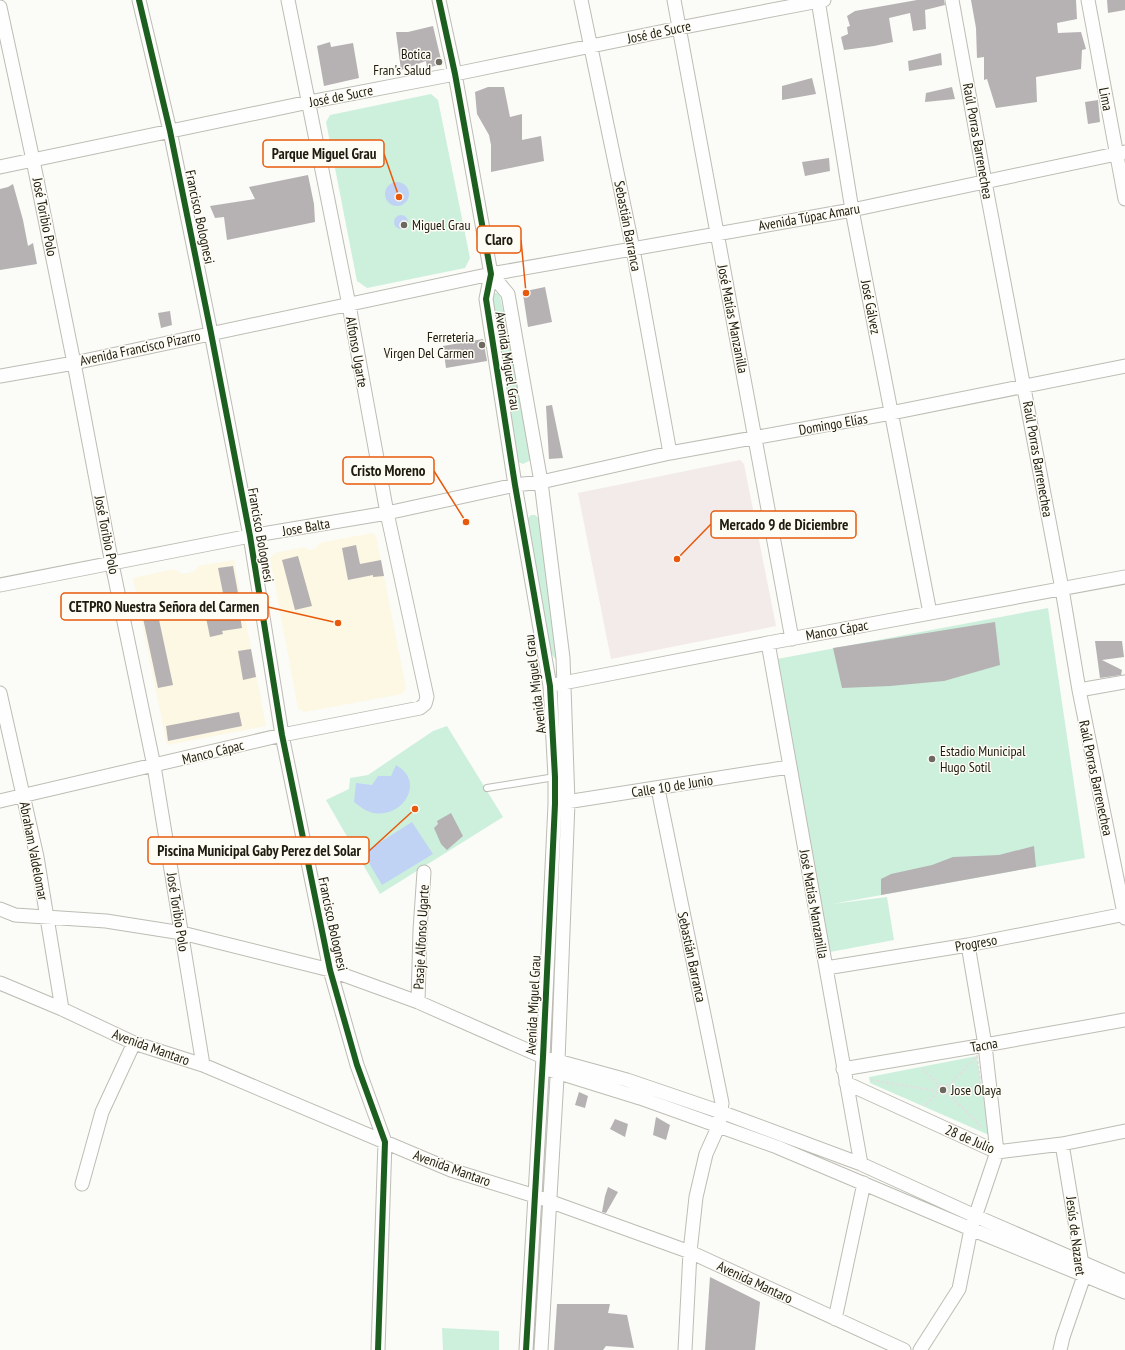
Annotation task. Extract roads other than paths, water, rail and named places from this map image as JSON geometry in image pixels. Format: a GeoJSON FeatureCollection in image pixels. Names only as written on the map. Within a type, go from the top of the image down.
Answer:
{"type":"FeatureCollection","features":[{"type":"Feature","properties":{"kind":"street","name":"Francisco Bolognesi"},"geometry":{"type":"LineString","coordinates":[[138,0],[170,131],[211,333],[250,536],[282,735],[330,970],[357,1065],[385,1142]]}},
{"type":"Feature","properties":{"kind":"street","name":"Alfonso Ugarte"},"geometry":{"type":"LineString","coordinates":[[288,0],[349,305],[387,513],[427,697],[425,704]]}},
{"type":"Feature","properties":{"kind":"street","name":"Avenida Miguel Grau"},"geometry":{"type":"LineString","coordinates":[[439,0],[456,74],[491,274],[486,300],[515,485],[550,686],[555,777],[543,1062],[526,1350]]}},
{"type":"Feature","properties":{"kind":"street","name":"Sebastián Barranca"},"geometry":{"type":"LineString","coordinates":[[581,0],[633,249],[670,453]]}},
{"type":"Feature","properties":{"kind":"street","name":"José Matías Manzanilla"},"geometry":{"type":"LineString","coordinates":[[674,0],[792,639]]}},
{"type":"Feature","properties":{"kind":"street","name":"José de Sucre"},"geometry":{"type":"LineString","coordinates":[[0,167],[309,102],[456,74],[820,0]]}},
{"type":"Feature","properties":{"kind":"street","name":"José Gálvez"},"geometry":{"type":"LineString","coordinates":[[820,0],[852,210],[930,613]]}},
{"type":"Feature","properties":{"kind":"street","name":"Raúl Porras Barrenechea"},"geometry":{"type":"LineString","coordinates":[[952,0],[1062,589],[1079,690],[1125,915]]}},
{"type":"Feature","properties":{"kind":"street","name":"Lima"},"geometry":{"type":"LineString","coordinates":[[1088,0],[1121,153],[1125,199]]}},
{"type":"Feature","properties":{"kind":"street","name":"José Toribio Polo"},"geometry":{"type":"LineString","coordinates":[[0,7],[33,160],[74,363],[112,564],[154,766],[202,1065]]}},
{"type":"Feature","properties":{"kind":"street","name":"Avenida Túpac Amaru"},"geometry":{"type":"LineString","coordinates":[[491,274],[852,210],[1121,153]]}},
{"type":"Feature","properties":{"kind":"street","name":"Avenida Miguel Grau"},"geometry":{"type":"LineString","coordinates":[[491,274],[508,294],[541,482],[565,683],[568,802],[558,1067],[541,1350]]}},
{"type":"Feature","properties":{"kind":"street","name":"Avenida Francisco Pizarro"},"geometry":{"type":"LineString","coordinates":[[0,376],[74,363],[491,274]]}},
{"type":"Feature","properties":{"kind":"street","name":"Domingo Elías"},"geometry":{"type":"LineString","coordinates":[[541,482],[670,453],[891,413],[1125,366]]}},
{"type":"Feature","properties":{"kind":"street","name":"Jose Balta"},"geometry":{"type":"LineString","coordinates":[[0,585],[250,536],[387,513],[515,485],[541,482]]}},
{"type":"Feature","properties":{"kind":"street","name":"Manco Cápac"},"geometry":{"type":"LineString","coordinates":[[550,686],[768,643],[1125,577]]}},
{"type":"Feature","properties":{"kind":"street","name":"José Matías Manzanilla"},"geometry":{"type":"LineString","coordinates":[[768,643],[861,1164]]}},
{"type":"Feature","properties":{"kind":"street"},"geometry":{"type":"LineString","coordinates":[[1079,690],[1125,682]]}},
{"type":"Feature","properties":{"kind":"street","name":"Abraham Valdelomar"},"geometry":{"type":"LineString","coordinates":[[0,693],[37,857],[62,1009]]}},
{"type":"Feature","properties":{"kind":"street","name":"Manco Cápac"},"geometry":{"type":"LineString","coordinates":[[0,801],[282,735],[420,708],[425,704]]}},
{"type":"Feature","properties":{"kind":"street","name":"Calle 10 de Junio"},"geometry":{"type":"LineString","coordinates":[[554,804],[789,767]]}},
{"type":"Feature","properties":{"kind":"street","name":"Sebastián Barranca"},"geometry":{"type":"LineString","coordinates":[[658,788],[722,1103],[719,1125],[706,1154],[696,1197],[690,1252],[685,1350]]}},
{"type":"Feature","properties":{"kind":"street","name":"Pasaje Alfonso Ugarte"},"geometry":{"type":"LineString","coordinates":[[418,1002],[420,930],[424,872]]}},
{"type":"Feature","properties":{"kind":"street"},"geometry":{"type":"LineString","coordinates":[[0,909],[15,915],[106,921],[182,933],[330,970],[418,1002],[543,1062],[777,1147],[971,1229],[1083,1269],[1125,1281]]}},
{"type":"Feature","properties":{"kind":"street","name":"Progreso"},"geometry":{"type":"LineString","coordinates":[[826,968],[968,945],[1125,915]]}},
{"type":"Feature","properties":{"kind":"street"},"geometry":{"type":"LineString","coordinates":[[920,1350],[959,1289],[971,1229],[997,1152],[985,1045],[968,945]]}},
{"type":"Feature","properties":{"kind":"street","name":"Avenida Mantaro"},"geometry":{"type":"LineString","coordinates":[[0,983],[62,1009],[134,1043],[202,1065],[451,1170],[535,1196],[690,1252],[898,1349]]}},
{"type":"Feature","properties":{"kind":"street","name":"Tacna"},"geometry":{"type":"LineString","coordinates":[[844,1069],[1125,1020]]}},
{"type":"Feature","properties":{"kind":"street"},"geometry":{"type":"LineString","coordinates":[[82,1184],[102,1112],[134,1043]]}},
{"type":"Feature","properties":{"kind":"street"},"geometry":{"type":"LineString","coordinates":[[558,1067],[628,1080],[721,1112],[861,1164],[975,1216],[1083,1269],[1125,1292]]}},
{"type":"Feature","properties":{"kind":"street","name":"28 de Julio"},"geometry":{"type":"LineString","coordinates":[[846,1083],[997,1152],[1062,1144],[1125,1131]]}},
{"type":"Feature","properties":{"kind":"street"},"geometry":{"type":"LineString","coordinates":[[378,1350],[385,1142]]}},
{"type":"Feature","properties":{"kind":"street","name":"Jesús de Nazaret"},"geometry":{"type":"LineString","coordinates":[[1060,1350],[1083,1269],[1062,1144]]}},
{"type":"Feature","properties":{"kind":"street"},"geometry":{"type":"LineString","coordinates":[[835,1319],[864,1183]]}},
{"type":"Feature","properties":{"kind":"lane"},"geometry":{"type":"LineString","coordinates":[[487,788],[555,777]]}},
{"type":"Feature","properties":{"kind":"water"},"geometry":{"type":"Polygon","coordinates":[[[397,182],[406,185],[409,194],[406,203],[397,206],[388,203],[385,194],[388,185],[397,182]]]}},
{"type":"Feature","properties":{"kind":"water"},"geometry":{"type":"Polygon","coordinates":[[[398,215],[404,215],[408,219],[408,225],[404,229],[398,229],[394,225],[394,219],[398,215]]]}},
{"type":"Feature","properties":{"kind":"water"},"geometry":{"type":"Polygon","coordinates":[[[396,765],[405,772],[409,781],[410,790],[406,799],[400,806],[392,811],[381,814],[370,812],[354,802],[356,783],[372,785],[378,776],[391,776],[396,765]]]}},
{"type":"Feature","properties":{"kind":"water"},"geometry":{"type":"Polygon","coordinates":[[[412,822],[433,854],[382,885],[363,853],[412,822]]]}},
{"type":"Feature","properties":{"kind":"place","name":"Botica Fran's Salud"},"geometry":{"type":"Point","coordinates":[439,62]}},
{"type":"Feature","properties":{"kind":"place","name":"Parque Miguel Grau"},"geometry":{"type":"Point","coordinates":[399,197]}},
{"type":"Feature","properties":{"kind":"place","name":"Miguel Grau"},"geometry":{"type":"Point","coordinates":[404,225]}},
{"type":"Feature","properties":{"kind":"place","name":"Claro"},"geometry":{"type":"Point","coordinates":[526,293]}},
{"type":"Feature","properties":{"kind":"place","name":"Ferreteria Virgen Del Carmen"},"geometry":{"type":"Point","coordinates":[482,345]}},
{"type":"Feature","properties":{"kind":"place","name":"Cristo Moreno"},"geometry":{"type":"Point","coordinates":[466,522]}},
{"type":"Feature","properties":{"kind":"place","name":"Mercado 9 de Diciembre"},"geometry":{"type":"Point","coordinates":[677,559]}},
{"type":"Feature","properties":{"kind":"place","name":"CETPRO Nuestra Señora del Carmen"},"geometry":{"type":"Point","coordinates":[338,623]}},
{"type":"Feature","properties":{"kind":"place","name":"Estadio Municipal Hugo Sotil"},"geometry":{"type":"Point","coordinates":[932,759]}},
{"type":"Feature","properties":{"kind":"place","name":"Piscina Municipal Gaby Perez del Solar"},"geometry":{"type":"Point","coordinates":[415,809]}},
{"type":"Feature","properties":{"kind":"place","name":"Jose Olaya"},"geometry":{"type":"Point","coordinates":[943,1090]}}]}
